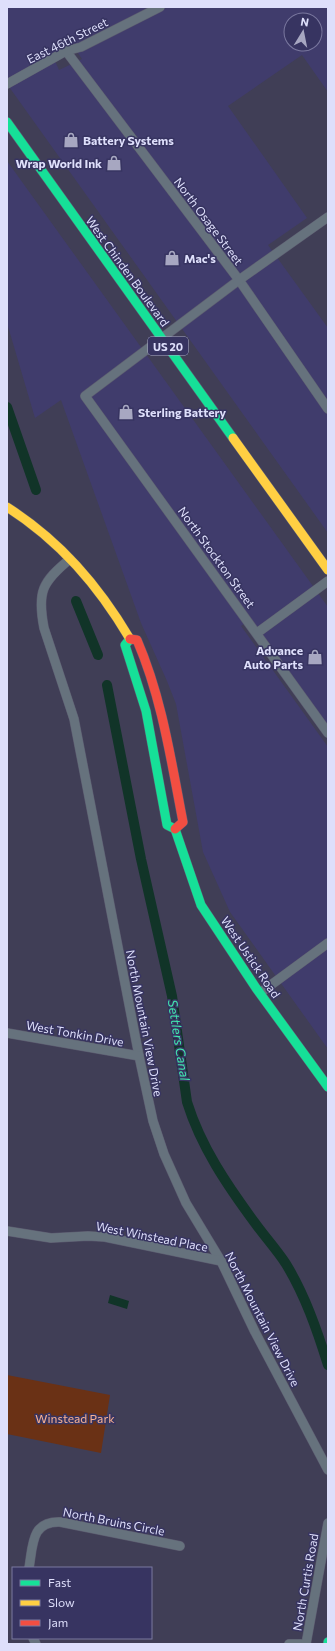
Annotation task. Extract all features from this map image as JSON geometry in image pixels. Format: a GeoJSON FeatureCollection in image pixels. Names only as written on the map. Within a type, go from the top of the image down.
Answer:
{"type":"FeatureCollection","features":[{"type":"Feature","properties":{"kind":"main road","name":"West Chinden Boulevard"},"geometry":{"type":"LineString","coordinates":[[7,122],[328,570]]}},
{"type":"Feature","properties":{"kind":"main road","name":"West Ustick Road"},"geometry":{"type":"LineString","coordinates":[[7,507],[23,516],[56,543],[94,585],[115,612],[130,639]]}},
{"type":"Feature","properties":{"kind":"main road","name":"West Ustick Road"},"geometry":{"type":"LineString","coordinates":[[130,639],[125,645],[135,669],[147,713],[167,825],[176,829]]}},
{"type":"Feature","properties":{"kind":"main road","name":"West Ustick Road"},"geometry":{"type":"LineString","coordinates":[[130,639],[137,640],[149,668],[161,710],[183,822],[176,829]]}},
{"type":"Feature","properties":{"kind":"main road","name":"West Ustick Road"},"geometry":{"type":"LineString","coordinates":[[176,829],[182,856],[201,905],[260,993],[328,1087]]}},
{"type":"Feature","properties":{"kind":"street","name":"East 46th Street"},"geometry":{"type":"LineString","coordinates":[[7,84],[66,52],[81,47],[160,7]]}},
{"type":"Feature","properties":{"kind":"street","name":"North Osage Street"},"geometry":{"type":"LineString","coordinates":[[66,52],[239,280],[328,409]]}},
{"type":"Feature","properties":{"kind":"street"},"geometry":{"type":"LineString","coordinates":[[162,337],[328,217]]}},
{"type":"Feature","properties":{"kind":"street","name":"North Stockton Street"},"geometry":{"type":"LineString","coordinates":[[162,337],[85,396],[328,733]]}},
{"type":"Feature","properties":{"kind":"street","name":"North Mountain View Drive"},"geometry":{"type":"LineString","coordinates":[[70,559],[53,573],[46,583],[41,597],[41,613],[44,628],[74,720],[138,1056],[153,1121],[164,1154],[186,1203],[221,1261],[255,1332],[328,1470]]}},
{"type":"Feature","properties":{"kind":"street"},"geometry":{"type":"LineString","coordinates":[[257,633],[328,581]]}},
{"type":"Feature","properties":{"kind":"street"},"geometry":{"type":"LineString","coordinates":[[260,993],[328,943]]}},
{"type":"Feature","properties":{"kind":"street","name":"West Tonkin Drive"},"geometry":{"type":"LineString","coordinates":[[7,1033],[138,1056]]}},
{"type":"Feature","properties":{"kind":"street","name":"West Winstead Place"},"geometry":{"type":"LineString","coordinates":[[7,1231],[51,1238],[88,1236],[105,1237],[221,1261]]}},
{"type":"Feature","properties":{"kind":"street","name":"North Bruins Circle"},"geometry":{"type":"LineString","coordinates":[[29,1567],[37,1532],[42,1524],[51,1522],[180,1546]]}},
{"type":"Feature","properties":{"kind":"street","name":"North Curtis Road"},"geometry":{"type":"LineString","coordinates":[[306,1644],[328,1523]]}},
{"type":"Feature","properties":{"kind":"street","name":"North Curtis Road"},"geometry":{"type":"LineString","coordinates":[[289,1644],[302,1644]]}},
{"type":"Feature","properties":{"kind":"shaded area"},"geometry":{"type":"Polygon","coordinates":[[[7,7],[328,7],[328,92],[302,55],[228,106],[307,218],[268,245],[328,328],[328,533],[7,84],[7,7]],[[72,44],[52,54],[59,70],[82,59],[72,44]]]}},
{"type":"Feature","properties":{"kind":"shaded area"},"geometry":{"type":"Polygon","coordinates":[[[7,161],[328,607],[328,726],[250,619],[241,626],[328,747],[328,1049],[230,912],[203,852],[176,704],[141,623],[61,400],[35,418],[7,323],[7,161]]]}},
{"type":"Feature","properties":{"kind":"shaded area"},"geometry":{"type":"Polygon","coordinates":[[[110,1295],[129,1301],[127,1309],[108,1303],[110,1295]]]}},
{"type":"Feature","properties":{"kind":"green space","name":"Winstead Park"},"geometry":{"type":"Polygon","coordinates":[[[7,1375],[110,1395],[101,1453],[7,1434],[7,1375]]]}},
{"type":"Feature","properties":{"kind":"waterway","name":"Settlers Canal"},"geometry":{"type":"LineString","coordinates":[[7,407],[36,490]]}},
{"type":"Feature","properties":{"kind":"waterway","name":"Settlers Canal"},"geometry":{"type":"LineString","coordinates":[[76,601],[98,655]]}},
{"type":"Feature","properties":{"kind":"waterway","name":"Settlers Canal"},"geometry":{"type":"LineString","coordinates":[[107,685],[141,859],[172,996],[187,1102],[200,1135],[216,1165],[293,1276],[310,1313],[328,1365]]}},
{"type":"Feature","properties":{"kind":"traffic: fast"},"geometry":{"type":"LineString","coordinates":[[7,122],[233,438]]}},
{"type":"Feature","properties":{"kind":"traffic: fast"},"geometry":{"type":"LineString","coordinates":[[130,639],[125,645],[146,711],[167,825],[175,829]]}},
{"type":"Feature","properties":{"kind":"traffic: fast"},"geometry":{"type":"LineString","coordinates":[[175,829],[201,905],[256,988],[328,1087]]}},
{"type":"Feature","properties":{"kind":"traffic: slow"},"geometry":{"type":"LineString","coordinates":[[233,438],[328,570]]}},
{"type":"Feature","properties":{"kind":"traffic: slow"},"geometry":{"type":"LineString","coordinates":[[7,507],[26,520],[61,549],[105,600],[130,639]]}},
{"type":"Feature","properties":{"kind":"traffic: jam"},"geometry":{"type":"LineString","coordinates":[[130,639],[137,640],[146,662],[165,730],[183,822],[175,829]]}},
{"type":"Feature","properties":{"kind":"place","name":"Battery Systems"},"geometry":{"type":"Point","coordinates":[71,140]}},
{"type":"Feature","properties":{"kind":"place","name":"Wrap World Ink"},"geometry":{"type":"Point","coordinates":[114,163]}},
{"type":"Feature","properties":{"kind":"place","name":"Mac's"},"geometry":{"type":"Point","coordinates":[172,258]}},
{"type":"Feature","properties":{"kind":"place","name":"Sterling Battery"},"geometry":{"type":"Point","coordinates":[126,412]}},
{"type":"Feature","properties":{"kind":"place","name":"Advance Auto Parts"},"geometry":{"type":"Point","coordinates":[315,657]}}]}
